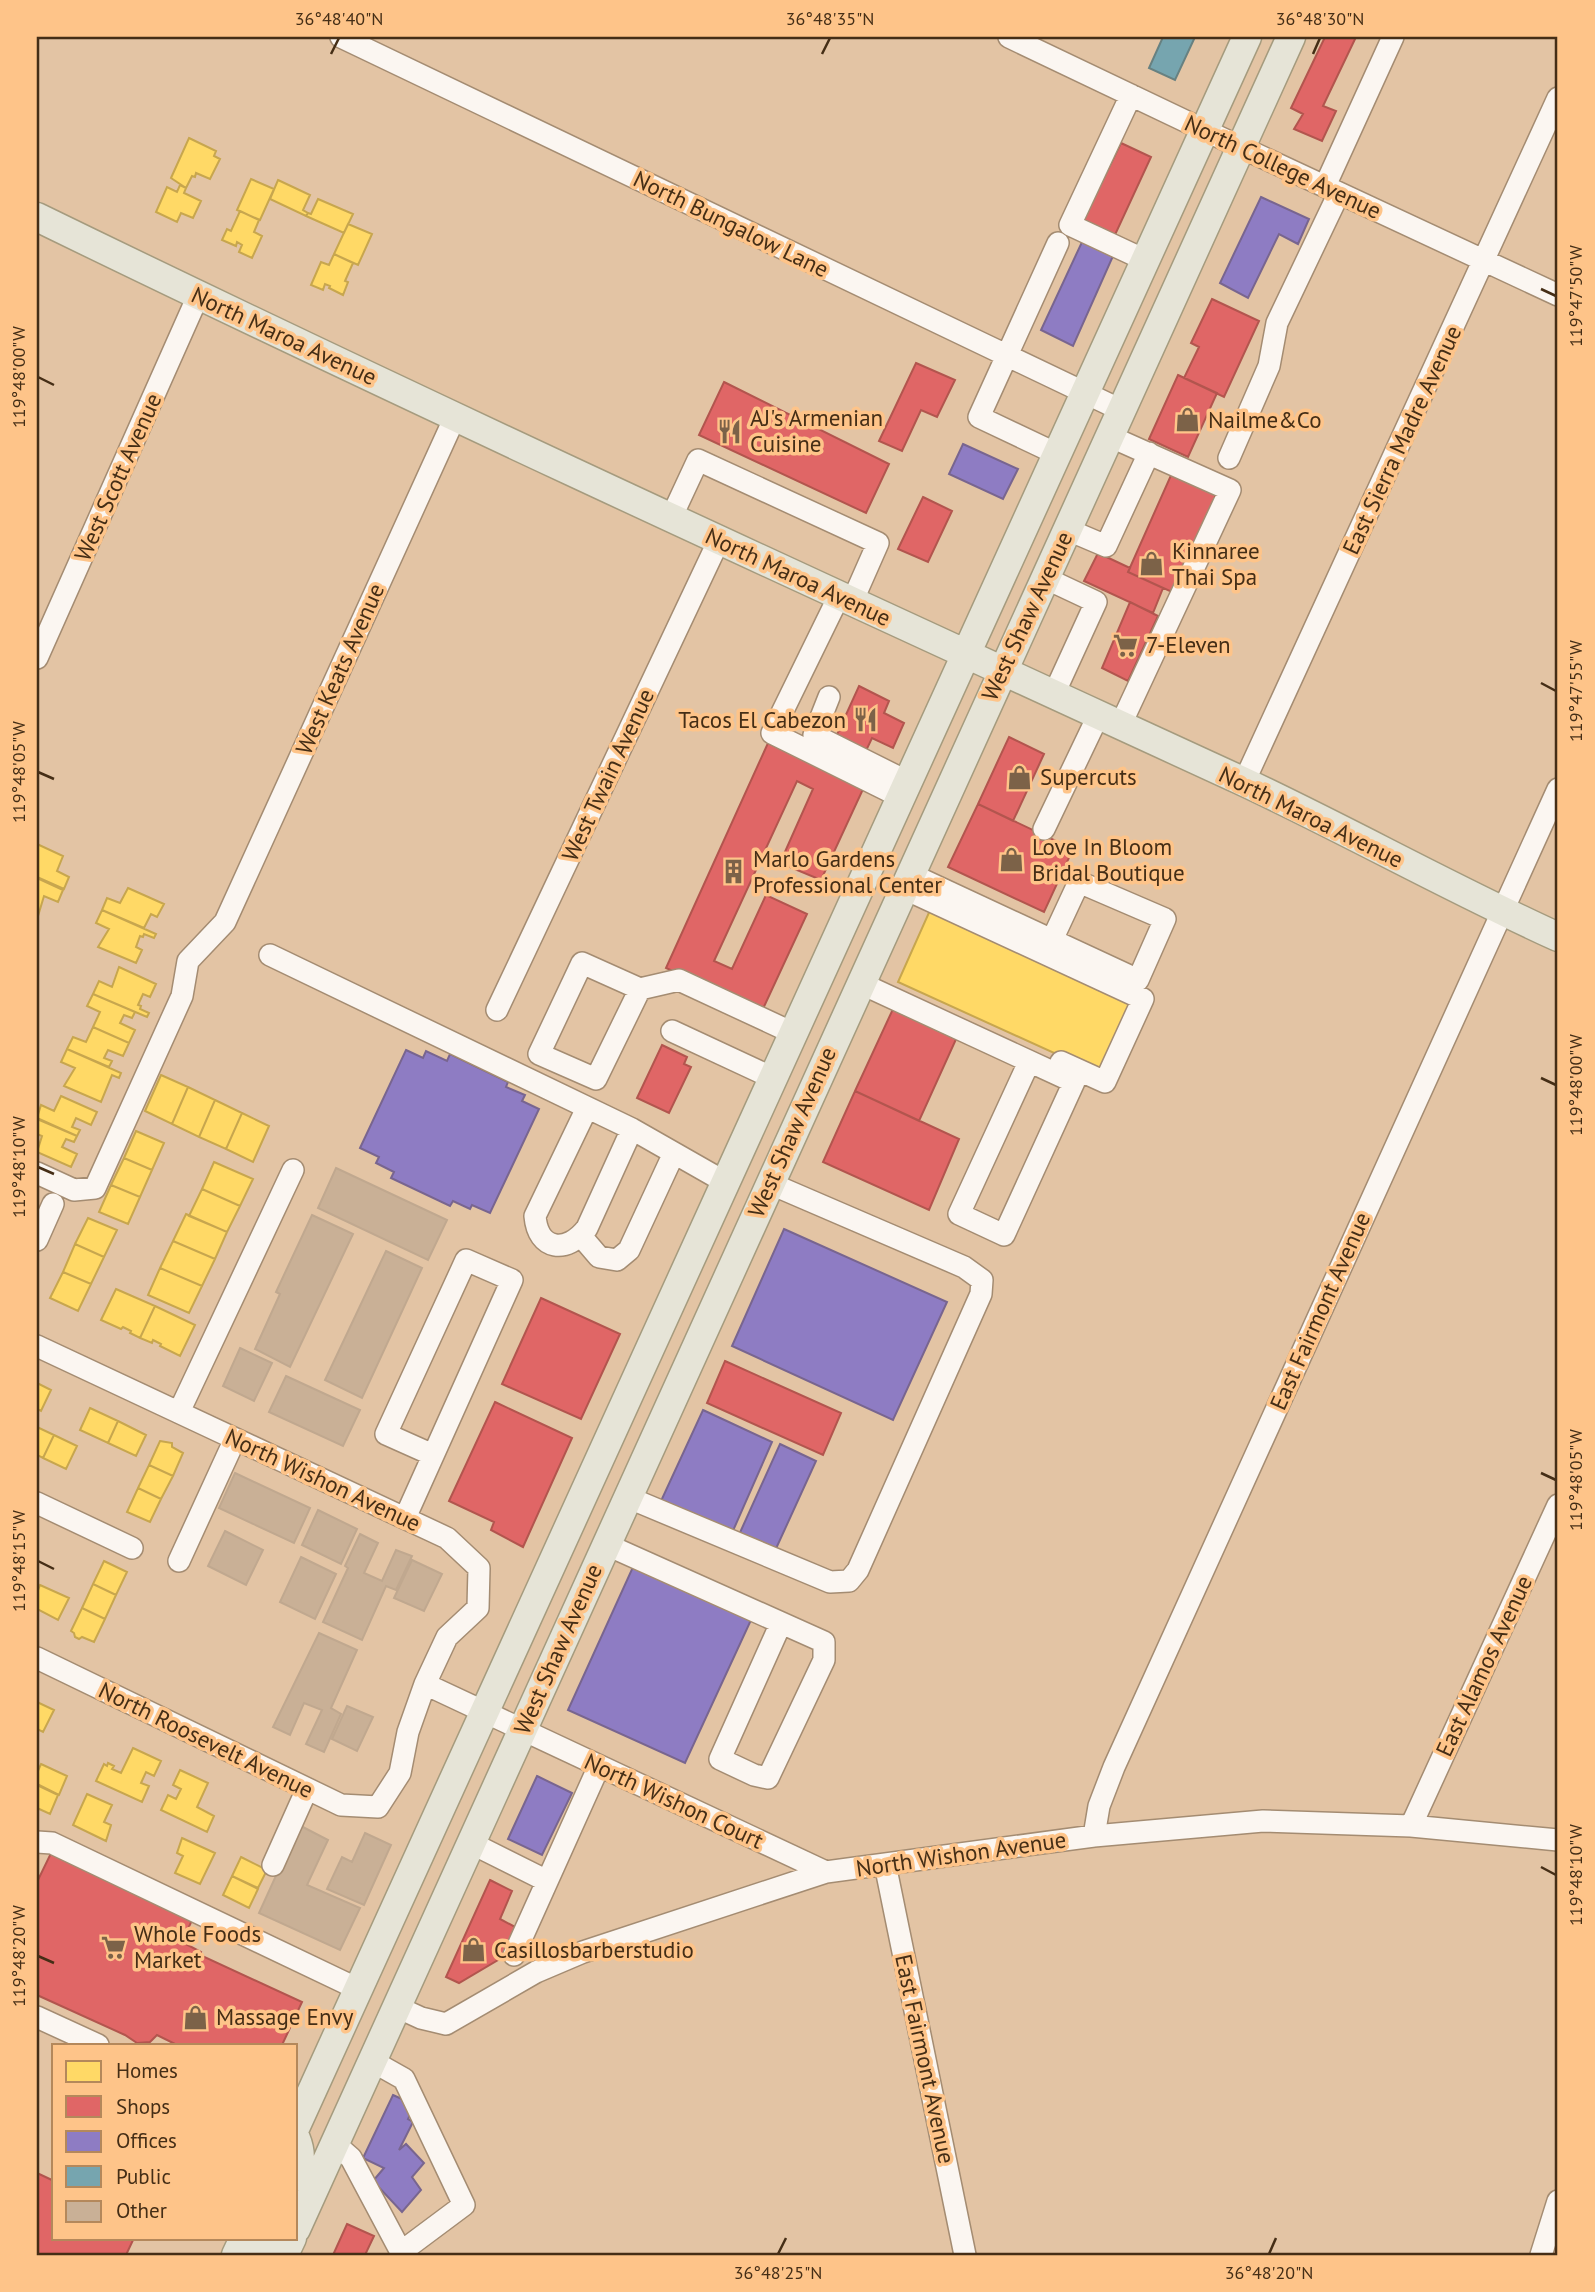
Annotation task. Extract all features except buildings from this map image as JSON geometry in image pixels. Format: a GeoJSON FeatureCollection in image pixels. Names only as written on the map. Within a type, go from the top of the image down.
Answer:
{"type":"FeatureCollection","features":[{"type":"Feature","properties":{"kind":"main road","name":"West Shaw Avenue"},"geometry":{"type":"LineString","coordinates":[[298,2122],[1247,37]]}},
{"type":"Feature","properties":{"kind":"main road","name":"West Shaw Avenue"},"geometry":{"type":"LineString","coordinates":[[298,2225],[1291,37]]}},
{"type":"Feature","properties":{"kind":"main road","name":"North Maroa Avenue"},"geometry":{"type":"LineString","coordinates":[[37,217],[454,417],[1244,782],[1558,937]]}},
{"type":"Feature","properties":{"kind":"main road"},"geometry":{"type":"LineString","coordinates":[[298,2146],[298,2172]]}},
{"type":"Feature","properties":{"kind":"street","name":"North Bungalow Lane"},"geometry":{"type":"LineString","coordinates":[[341,37],[1084,394],[1149,453],[1230,490],[1109,721]]}},
{"type":"Feature","properties":{"kind":"street","name":"North College Avenue"},"geometry":{"type":"LineString","coordinates":[[1009,37],[1558,295]]}},
{"type":"Feature","properties":{"kind":"street"},"geometry":{"type":"LineString","coordinates":[[1229,458],[1269,366],[1277,323],[1393,37]]}},
{"type":"Feature","properties":{"kind":"street"},"geometry":{"type":"LineString","coordinates":[[1131,96],[1070,225],[1145,260]]}},
{"type":"Feature","properties":{"kind":"street","name":"East Sierra Madre Avenue"},"geometry":{"type":"LineString","coordinates":[[1244,782],[1558,98]]}},
{"type":"Feature","properties":{"kind":"street"},"geometry":{"type":"LineString","coordinates":[[1057,454],[979,417],[1058,243]]}},
{"type":"Feature","properties":{"kind":"street","name":"West Scott Avenue"},"geometry":{"type":"LineString","coordinates":[[37,658],[198,296]]}},
{"type":"Feature","properties":{"kind":"street","name":"West Keats Avenue"},"geometry":{"type":"LineString","coordinates":[[37,1172],[74,1191],[95,1188],[182,996],[188,961],[225,922],[454,417]]}},
{"type":"Feature","properties":{"kind":"street"},"geometry":{"type":"LineString","coordinates":[[1066,530],[1106,546],[1149,453]]}},
{"type":"Feature","properties":{"kind":"street"},"geometry":{"type":"LineString","coordinates":[[671,518],[698,460],[878,543],[772,733],[905,789]]}},
{"type":"Feature","properties":{"kind":"street","name":"West Twain Avenue"},"geometry":{"type":"LineString","coordinates":[[497,1010],[719,540]]}},
{"type":"Feature","properties":{"kind":"street"},"geometry":{"type":"LineString","coordinates":[[1045,578],[1096,602],[1053,696]]}},
{"type":"Feature","properties":{"kind":"street"},"geometry":{"type":"LineString","coordinates":[[829,696],[814,735],[905,789]]}},
{"type":"Feature","properties":{"kind":"street"},"geometry":{"type":"LineString","coordinates":[[1044,828],[1109,721]]}},
{"type":"Feature","properties":{"kind":"street","name":"East Fairmont Avenue"},"geometry":{"type":"LineString","coordinates":[[1094,1836],[1100,1806],[1119,1755],[1558,789]]}},
{"type":"Feature","properties":{"kind":"street"},"geometry":{"type":"LineString","coordinates":[[907,881],[1052,940],[1138,980],[1165,919],[1079,881],[1052,940]]}},
{"type":"Feature","properties":{"kind":"street"},"geometry":{"type":"LineString","coordinates":[[863,976],[1105,1083],[1143,999],[907,881]]}},
{"type":"Feature","properties":{"kind":"street"},"geometry":{"type":"LineString","coordinates":[[270,955],[632,1129],[725,1182]]}},
{"type":"Feature","properties":{"kind":"street"},"geometry":{"type":"LineString","coordinates":[[640,989],[596,1079],[539,1054],[582,963],[640,989],[679,980],[793,1033]]}},
{"type":"Feature","properties":{"kind":"street"},"geometry":{"type":"LineString","coordinates":[[863,976],[1029,1062],[1074,1082],[1004,1235],[959,1214],[1029,1062]]}},
{"type":"Feature","properties":{"kind":"street"},"geometry":{"type":"LineString","coordinates":[[673,1031],[773,1078]]}},
{"type":"Feature","properties":{"kind":"street"},"geometry":{"type":"LineString","coordinates":[[587,1108],[535,1216],[536,1228],[549,1244],[565,1246],[581,1236],[587,1228],[632,1129]]}},
{"type":"Feature","properties":{"kind":"street"},"geometry":{"type":"LineString","coordinates":[[581,1236],[599,1257],[617,1260],[629,1250],[674,1153]]}},
{"type":"Feature","properties":{"kind":"street"},"geometry":{"type":"LineString","coordinates":[[179,1412],[293,1170]]}},
{"type":"Feature","properties":{"kind":"street"},"geometry":{"type":"LineString","coordinates":[[627,1497],[830,1582],[849,1581],[858,1570],[981,1294],[982,1280],[964,1267],[769,1183]]}},
{"type":"Feature","properties":{"kind":"street"},"geometry":{"type":"LineString","coordinates":[[37,1240],[53,1204]]}},
{"type":"Feature","properties":{"kind":"street"},"geometry":{"type":"LineString","coordinates":[[404,1518],[433,1455],[512,1280],[466,1261],[386,1434],[433,1455]]}},
{"type":"Feature","properties":{"kind":"street","name":"North Wishon Avenue"},"geometry":{"type":"LineString","coordinates":[[37,1346],[447,1538],[478,1568],[478,1608],[447,1637],[425,1684],[408,1732],[400,1773],[378,1807]]}},
{"type":"Feature","properties":{"kind":"street"},"geometry":{"type":"LineString","coordinates":[[179,1561],[235,1438]]}},
{"type":"Feature","properties":{"kind":"street"},"geometry":{"type":"LineString","coordinates":[[37,1503],[132,1548]]}},
{"type":"Feature","properties":{"kind":"street","name":"East Alamos Avenue"},"geometry":{"type":"LineString","coordinates":[[1410,1826],[1558,1505]]}},
{"type":"Feature","properties":{"kind":"street"},"geometry":{"type":"LineString","coordinates":[[605,1544],[824,1642],[824,1660],[768,1778],[754,1775],[720,1759],[781,1623]]}},
{"type":"Feature","properties":{"kind":"street","name":"North Roosevelt Avenue"},"geometry":{"type":"LineString","coordinates":[[37,1658],[341,1805],[378,1807]]}},
{"type":"Feature","properties":{"kind":"street"},"geometry":{"type":"LineString","coordinates":[[425,1684],[522,1729]]}},
{"type":"Feature","properties":{"kind":"street","name":"North Wishon Court"},"geometry":{"type":"LineString","coordinates":[[522,1729],[826,1872]]}},
{"type":"Feature","properties":{"kind":"street"},"geometry":{"type":"LineString","coordinates":[[514,1955],[599,1766]]}},
{"type":"Feature","properties":{"kind":"street"},"geometry":{"type":"LineString","coordinates":[[273,1865],[307,1789]]}},
{"type":"Feature","properties":{"kind":"street","name":"North Wishon Avenue"},"geometry":{"type":"LineString","coordinates":[[397,2007],[421,2018],[446,2024],[536,1972],[583,1952],[826,1872],[1094,1836],[1263,1821],[1410,1826],[1558,1840]]}},
{"type":"Feature","properties":{"kind":"street"},"geometry":{"type":"LineString","coordinates":[[37,1842],[52,1843],[358,1989]]}},
{"type":"Feature","properties":{"kind":"street"},"geometry":{"type":"LineString","coordinates":[[471,1843],[547,1881]]}},
{"type":"Feature","properties":{"kind":"street","name":"East Fairmont Avenue"},"geometry":{"type":"LineString","coordinates":[[885,1864],[965,2255]]}},
{"type":"Feature","properties":{"kind":"street"},"geometry":{"type":"LineString","coordinates":[[37,2017],[96,2044]]}},
{"type":"Feature","properties":{"kind":"street"},"geometry":{"type":"LineString","coordinates":[[334,2144],[351,2158],[401,2252],[464,2206],[404,2080],[372,2060]]}},
{"type":"Feature","properties":{"kind":"street"},"geometry":{"type":"LineString","coordinates":[[1541,2255],[1558,2201]]}},
{"type":"Feature","properties":{"kind":"place","name":"Nailme&Co"},"geometry":{"type":"Point","coordinates":[1188,420]}},
{"type":"Feature","properties":{"kind":"place","name":"AJ's Armenian Cuisine"},"geometry":{"type":"Point","coordinates":[730,431]}},
{"type":"Feature","properties":{"kind":"place","name":"Kinnaree Thai Spa"},"geometry":{"type":"Point","coordinates":[1152,564]}},
{"type":"Feature","properties":{"kind":"place","name":"7-Eleven"},"geometry":{"type":"Point","coordinates":[1126,645]}},
{"type":"Feature","properties":{"kind":"place","name":"Tacos El Cabezon"},"geometry":{"type":"Point","coordinates":[866,720]}},
{"type":"Feature","properties":{"kind":"place","name":"Supercuts"},"geometry":{"type":"Point","coordinates":[1020,777]}},
{"type":"Feature","properties":{"kind":"place","name":"Love In Bloom Bridal Boutique"},"geometry":{"type":"Point","coordinates":[1012,860]}},
{"type":"Feature","properties":{"kind":"place","name":"Marlo Gardens Professional Center"},"geometry":{"type":"Point","coordinates":[733,872]}},
{"type":"Feature","properties":{"kind":"place","name":"Whole Foods Market"},"geometry":{"type":"Point","coordinates":[114,1947]}},
{"type":"Feature","properties":{"kind":"place","name":"Casillosbarberstudio"},"geometry":{"type":"Point","coordinates":[474,1950]}},
{"type":"Feature","properties":{"kind":"place","name":"Massage Envy"},"geometry":{"type":"Point","coordinates":[196,2017]}}]}
